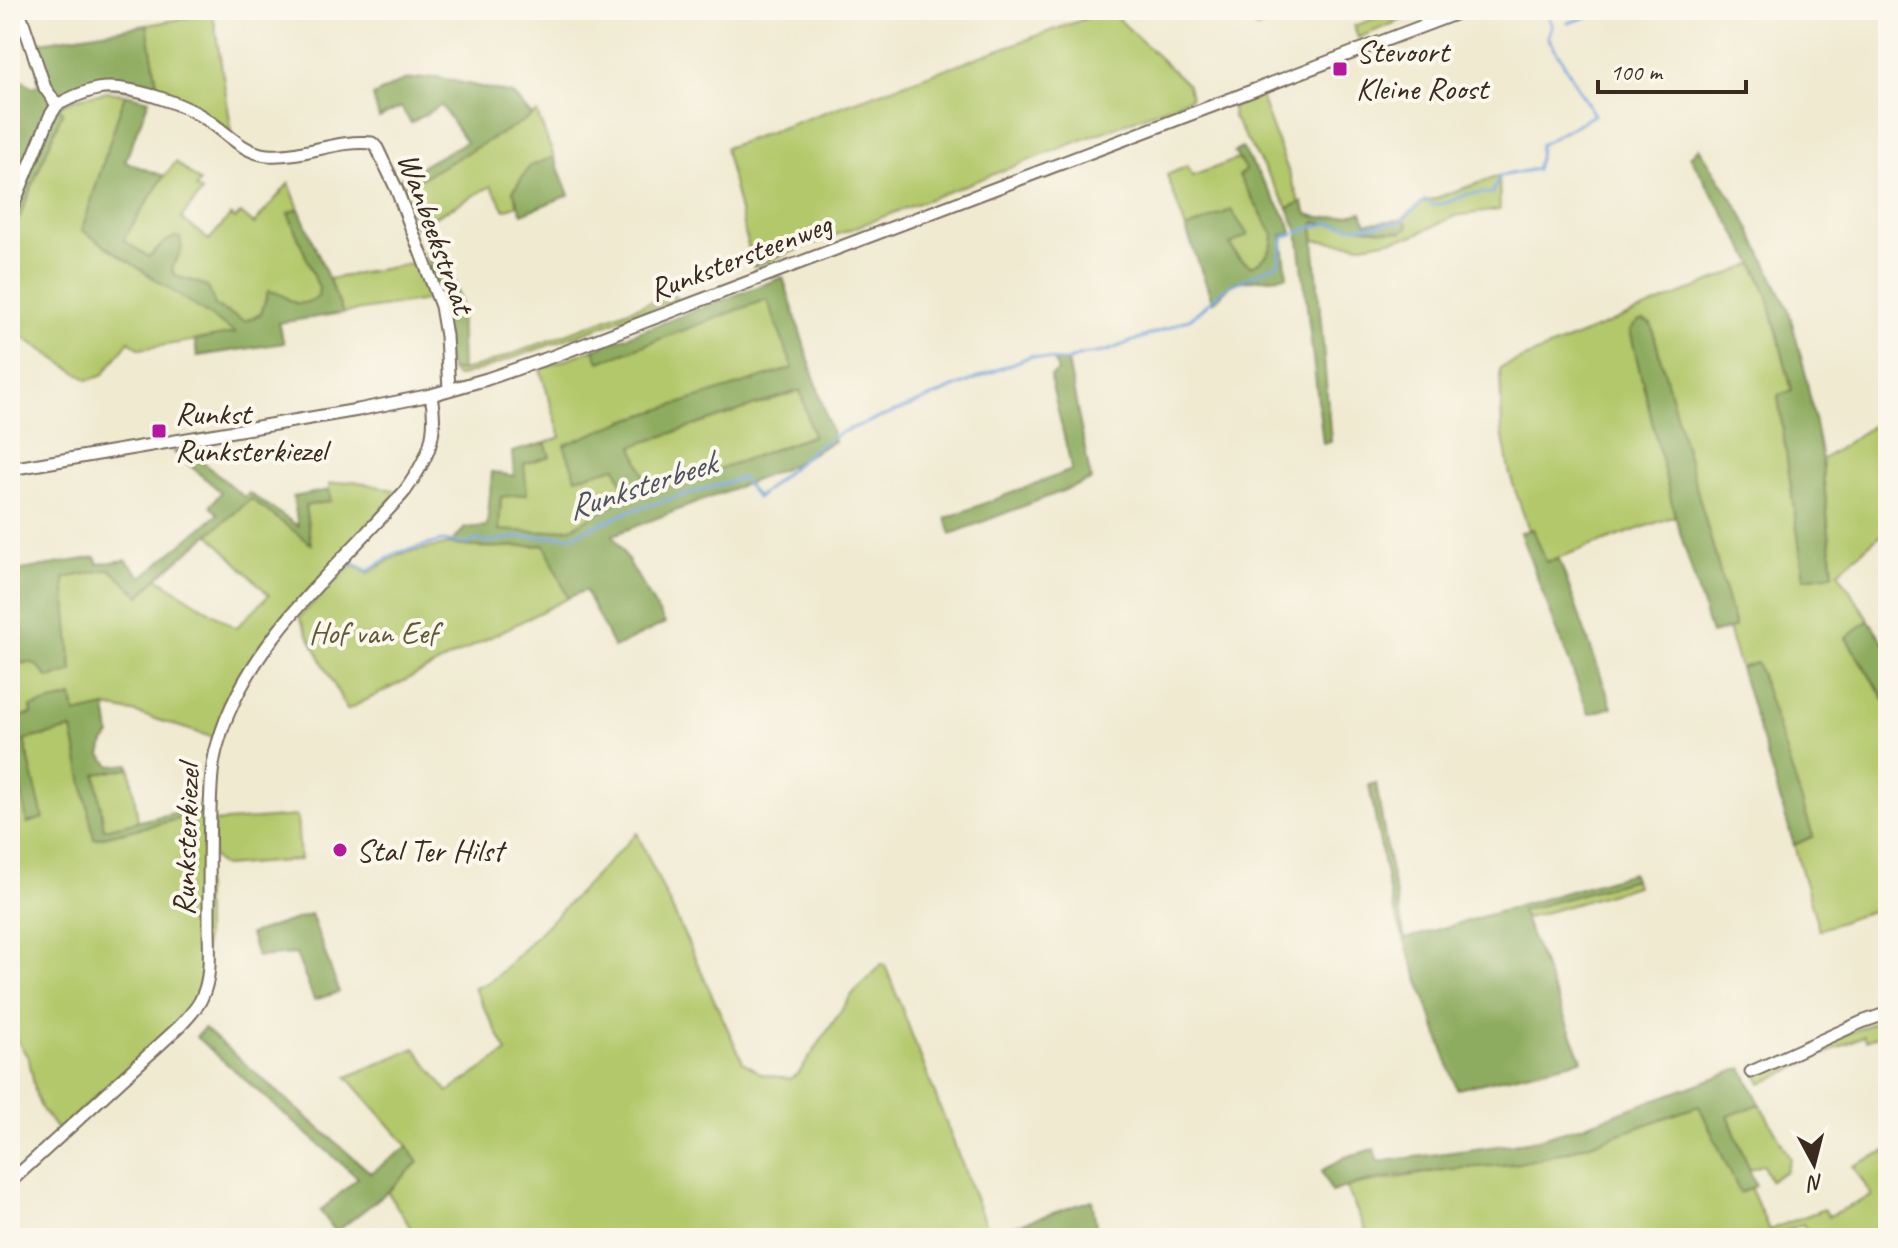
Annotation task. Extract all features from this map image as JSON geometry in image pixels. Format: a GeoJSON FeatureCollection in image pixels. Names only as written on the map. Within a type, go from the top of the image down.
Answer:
{"type":"FeatureCollection","features":[{"type":"Feature","properties":{"kind":"street"},"geometry":{"type":"LineString","coordinates":[[10,213],[57,105],[45,88],[19,10]]}},
{"type":"Feature","properties":{"kind":"street","name":"Runkstersteenweg"},"geometry":{"type":"LineString","coordinates":[[10,469],[358,410],[431,395],[487,379],[1465,10]]}},
{"type":"Feature","properties":{"kind":"street","name":"Wanbeekstraat"},"geometry":{"type":"LineString","coordinates":[[57,105],[99,88],[152,97],[192,109],[249,151],[265,155],[372,143],[396,188],[441,306],[449,390]]}},
{"type":"Feature","properties":{"kind":"street","name":"Runksterkiezel"},"geometry":{"type":"LineString","coordinates":[[10,1182],[180,1026],[202,998],[209,948],[212,769],[218,741],[232,705],[260,654],[418,473],[433,432],[435,416],[431,395]]}},
{"type":"Feature","properties":{"kind":"street"},"geometry":{"type":"LineString","coordinates":[[1751,1072],[1888,1013]]}},
{"type":"Feature","properties":{"kind":"green space"},"geometry":{"type":"Polygon","coordinates":[[[1109,10],[1188,85],[1191,98],[753,267],[725,148],[1109,10]]]}},
{"type":"Feature","properties":{"kind":"green space"},"geometry":{"type":"Polygon","coordinates":[[[1227,10],[1289,10],[1290,17],[1256,29],[1253,21],[1226,21],[1227,10]]]}},
{"type":"Feature","properties":{"kind":"green space"},"geometry":{"type":"Polygon","coordinates":[[[1397,10],[1426,10],[1358,38],[1354,26],[1397,10]]]}},
{"type":"Feature","properties":{"kind":"green space"},"geometry":{"type":"Polygon","coordinates":[[[213,13],[232,133],[197,108],[159,95],[147,25],[213,13]]]}},
{"type":"Feature","properties":{"kind":"green space"},"geometry":{"type":"Polygon","coordinates":[[[147,25],[159,95],[102,86],[88,87],[62,95],[50,104],[63,111],[10,240],[10,73],[33,87],[39,85],[34,43],[147,25]]]}},
{"type":"Feature","properties":{"kind":"green space"},"geometry":{"type":"Polygon","coordinates":[[[436,77],[512,94],[532,116],[402,189],[398,179],[466,142],[441,105],[411,123],[401,107],[379,118],[373,96],[404,80],[436,77]]]}},
{"type":"Feature","properties":{"kind":"green space"},"geometry":{"type":"Polygon","coordinates":[[[108,92],[125,94],[82,230],[237,334],[140,349],[129,341],[102,376],[88,380],[10,329],[10,240],[63,111],[56,107],[77,98],[108,92]]]}},
{"type":"Feature","properties":{"kind":"green space"},"geometry":{"type":"Polygon","coordinates":[[[125,94],[149,100],[125,162],[164,176],[123,240],[149,257],[174,237],[180,238],[182,248],[172,271],[175,275],[204,285],[216,307],[245,321],[261,314],[268,291],[301,304],[318,297],[319,288],[288,213],[299,209],[343,313],[278,323],[284,343],[197,356],[195,340],[235,333],[82,230],[125,94]]]}},
{"type":"Feature","properties":{"kind":"green space"},"geometry":{"type":"Polygon","coordinates":[[[1260,95],[1300,203],[1288,208],[1233,117],[1232,107],[1260,95]]]}},
{"type":"Feature","properties":{"kind":"green space"},"geometry":{"type":"Polygon","coordinates":[[[537,113],[554,157],[530,166],[513,191],[518,205],[505,210],[491,186],[416,227],[402,189],[537,113]]]}},
{"type":"Feature","properties":{"kind":"green space"},"geometry":{"type":"Polygon","coordinates":[[[1242,148],[1290,224],[1292,233],[1282,235],[1287,276],[1236,282],[1213,303],[1186,229],[1231,210],[1248,235],[1230,245],[1237,257],[1251,266],[1268,254],[1273,240],[1273,234],[1239,176],[1246,170],[1234,152],[1242,148]]]}},
{"type":"Feature","properties":{"kind":"green space"},"geometry":{"type":"Polygon","coordinates":[[[1699,148],[1741,212],[1788,308],[1805,372],[1821,454],[1833,574],[1804,578],[1778,396],[1792,390],[1768,297],[1758,271],[1690,156],[1699,148]]]}},
{"type":"Feature","properties":{"kind":"green space"},"geometry":{"type":"Polygon","coordinates":[[[554,157],[569,195],[522,214],[513,191],[530,166],[554,157]]]}},
{"type":"Feature","properties":{"kind":"green space"},"geometry":{"type":"Polygon","coordinates":[[[1238,159],[1247,171],[1240,176],[1273,234],[1268,254],[1251,266],[1236,254],[1230,242],[1231,210],[1186,229],[1167,175],[1187,166],[1192,176],[1238,159]]]}},
{"type":"Feature","properties":{"kind":"green space"},"geometry":{"type":"Polygon","coordinates":[[[176,162],[200,182],[196,188],[202,192],[181,218],[209,240],[231,215],[235,219],[241,213],[254,224],[289,183],[299,209],[288,213],[319,288],[318,297],[301,304],[268,292],[261,314],[245,321],[216,307],[192,280],[179,279],[173,272],[172,266],[177,261],[174,237],[149,257],[123,240],[176,162]]]}},
{"type":"Feature","properties":{"kind":"green space"},"geometry":{"type":"Polygon","coordinates":[[[1499,176],[1500,210],[1455,216],[1413,236],[1363,245],[1315,240],[1315,222],[1370,229],[1406,222],[1401,220],[1422,203],[1499,176]]]}},
{"type":"Feature","properties":{"kind":"green space"},"geometry":{"type":"Polygon","coordinates":[[[1302,202],[1307,214],[1314,216],[1334,217],[1362,212],[1366,223],[1401,220],[1408,226],[1402,232],[1315,222],[1313,227],[1331,442],[1323,443],[1298,231],[1288,208],[1302,202]]]}},
{"type":"Feature","properties":{"kind":"green space"},"geometry":{"type":"Polygon","coordinates":[[[425,241],[443,245],[460,301],[462,371],[450,370],[425,241]]]}},
{"type":"Feature","properties":{"kind":"green space"},"geometry":{"type":"Polygon","coordinates":[[[420,262],[433,299],[343,313],[329,279],[420,262]]]}},
{"type":"Feature","properties":{"kind":"green space"},"geometry":{"type":"Polygon","coordinates":[[[1754,264],[1768,297],[1792,391],[1778,396],[1804,578],[1833,573],[1822,460],[1888,415],[1888,528],[1838,572],[1869,620],[1846,638],[1888,706],[1888,905],[1819,930],[1794,845],[1812,837],[1757,663],[1740,668],[1728,629],[1735,627],[1651,324],[1630,330],[1675,516],[1546,562],[1533,529],[1529,530],[1510,475],[1502,432],[1500,368],[1754,264]]]}},
{"type":"Feature","properties":{"kind":"green space"},"geometry":{"type":"Polygon","coordinates":[[[783,277],[834,441],[784,469],[613,535],[665,623],[614,648],[585,590],[568,598],[545,545],[485,547],[450,544],[465,528],[487,526],[492,472],[514,476],[512,452],[545,443],[550,456],[524,464],[527,494],[501,497],[499,530],[540,532],[571,528],[627,497],[616,467],[576,478],[564,445],[624,421],[793,368],[767,299],[599,362],[594,349],[783,277]],[[800,390],[633,446],[650,493],[813,436],[800,390]]]}},
{"type":"Feature","properties":{"kind":"green space"},"geometry":{"type":"Polygon","coordinates":[[[674,293],[677,299],[483,369],[457,377],[450,370],[462,371],[486,364],[674,293]]]}},
{"type":"Feature","properties":{"kind":"green space"},"geometry":{"type":"Polygon","coordinates":[[[767,298],[793,368],[624,421],[616,467],[627,497],[571,528],[540,532],[499,531],[501,497],[524,464],[550,456],[545,443],[561,437],[540,369],[594,349],[600,362],[767,298]]]}},
{"type":"Feature","properties":{"kind":"green space"},"geometry":{"type":"Polygon","coordinates":[[[1643,320],[1651,324],[1735,627],[1711,634],[1675,516],[1630,330],[1643,320]]]}},
{"type":"Feature","properties":{"kind":"green space"},"geometry":{"type":"Polygon","coordinates":[[[1054,360],[1068,362],[1091,480],[951,534],[946,518],[1072,470],[1050,377],[1058,371],[1054,360]]]}},
{"type":"Feature","properties":{"kind":"green space"},"geometry":{"type":"Polygon","coordinates":[[[801,390],[813,435],[650,494],[633,446],[801,390]]]}},
{"type":"Feature","properties":{"kind":"green space"},"geometry":{"type":"Polygon","coordinates":[[[188,450],[244,497],[249,493],[298,526],[293,497],[329,490],[331,501],[305,506],[311,544],[251,499],[140,596],[110,569],[64,578],[72,672],[48,678],[30,662],[10,665],[10,572],[96,557],[98,564],[126,560],[142,577],[218,514],[210,506],[221,492],[174,452],[188,450]]]}},
{"type":"Feature","properties":{"kind":"green space"},"geometry":{"type":"Polygon","coordinates":[[[354,481],[398,491],[261,644],[248,665],[215,738],[133,712],[106,707],[75,714],[72,697],[31,708],[33,714],[10,719],[10,665],[30,662],[48,678],[72,671],[64,578],[110,569],[140,596],[157,578],[236,628],[269,595],[209,534],[251,499],[310,542],[305,506],[330,501],[329,484],[354,481]]]}},
{"type":"Feature","properties":{"kind":"green space"},"geometry":{"type":"Polygon","coordinates":[[[1533,529],[1546,562],[1559,559],[1612,707],[1589,714],[1520,533],[1533,529]]]}},
{"type":"Feature","properties":{"kind":"green space","name":"Hof van Eef"},"geometry":{"type":"Polygon","coordinates":[[[450,544],[485,547],[545,545],[568,598],[347,710],[299,617],[352,564],[368,573],[400,554],[450,544]]]}},
{"type":"Feature","properties":{"kind":"green space"},"geometry":{"type":"Polygon","coordinates":[[[1869,620],[1888,649],[1888,704],[1846,638],[1869,620]]]}},
{"type":"Feature","properties":{"kind":"green space"},"geometry":{"type":"Polygon","coordinates":[[[1757,663],[1813,836],[1794,845],[1740,668],[1757,663]]]}},
{"type":"Feature","properties":{"kind":"green space"},"geometry":{"type":"Polygon","coordinates":[[[72,697],[75,714],[106,707],[110,735],[101,755],[111,766],[129,764],[130,768],[96,774],[104,829],[205,806],[204,813],[94,839],[72,729],[24,740],[43,818],[27,823],[10,719],[32,714],[31,707],[72,697]]]}},
{"type":"Feature","properties":{"kind":"green space"},"geometry":{"type":"Polygon","coordinates":[[[72,729],[95,839],[204,813],[205,940],[203,982],[193,1005],[58,1131],[41,1108],[29,1059],[10,1030],[10,730],[28,823],[43,818],[24,740],[72,729]]]}},
{"type":"Feature","properties":{"kind":"green space"},"geometry":{"type":"Polygon","coordinates":[[[130,768],[138,821],[104,830],[96,774],[130,768]]]}},
{"type":"Feature","properties":{"kind":"green space"},"geometry":{"type":"Polygon","coordinates":[[[1376,783],[1405,939],[1632,873],[1634,879],[1521,911],[1582,1060],[1457,1089],[1395,913],[1388,887],[1369,785],[1376,783]]]}},
{"type":"Feature","properties":{"kind":"green space"},"geometry":{"type":"Polygon","coordinates":[[[297,816],[300,860],[224,866],[213,857],[213,822],[297,816]]]}},
{"type":"Feature","properties":{"kind":"green space"},"geometry":{"type":"Polygon","coordinates":[[[637,833],[743,1062],[762,1074],[790,1079],[799,1073],[851,996],[881,964],[885,965],[989,1234],[977,1238],[407,1238],[414,1233],[387,1191],[418,1162],[408,1146],[347,1077],[415,1048],[448,1092],[507,1052],[474,988],[497,976],[637,833]]]}},
{"type":"Feature","properties":{"kind":"green space"},"geometry":{"type":"Polygon","coordinates":[[[1634,879],[1636,886],[1524,919],[1521,911],[1634,879]]]}},
{"type":"Feature","properties":{"kind":"green space"},"geometry":{"type":"Polygon","coordinates":[[[311,914],[339,992],[314,1000],[296,954],[257,957],[250,934],[311,914]]]}},
{"type":"Feature","properties":{"kind":"green space"},"geometry":{"type":"Polygon","coordinates":[[[1888,1016],[1888,1031],[1866,1041],[1863,1036],[1761,1084],[1756,1074],[1888,1016]]]}},
{"type":"Feature","properties":{"kind":"green space"},"geometry":{"type":"Polygon","coordinates":[[[204,1028],[371,1173],[408,1146],[418,1162],[391,1189],[336,1232],[320,1211],[358,1178],[196,1037],[204,1028]]]}},
{"type":"Feature","properties":{"kind":"green space"},"geometry":{"type":"Polygon","coordinates":[[[1742,1068],[1760,1104],[1728,1116],[1756,1186],[1740,1193],[1699,1106],[1587,1145],[1518,1163],[1396,1176],[1331,1192],[1322,1171],[1345,1157],[1374,1149],[1378,1162],[1527,1142],[1582,1126],[1742,1068]]]}},
{"type":"Feature","properties":{"kind":"green space"},"geometry":{"type":"Polygon","coordinates":[[[1760,1104],[1790,1158],[1786,1171],[1770,1180],[1763,1164],[1750,1170],[1728,1116],[1760,1104]]]}},
{"type":"Feature","properties":{"kind":"green space"},"geometry":{"type":"Polygon","coordinates":[[[1699,1105],[1740,1192],[1751,1189],[1769,1230],[1824,1209],[1829,1216],[1872,1196],[1853,1166],[1888,1150],[1888,1238],[1811,1238],[1803,1224],[1765,1238],[1369,1238],[1346,1187],[1450,1169],[1515,1164],[1568,1152],[1699,1105]]]}},
{"type":"Feature","properties":{"kind":"green space"},"geometry":{"type":"Polygon","coordinates":[[[1092,1200],[1098,1238],[977,1238],[989,1234],[1092,1200]]]}},
{"type":"Feature","properties":{"kind":"waterway"},"geometry":{"type":"LineString","coordinates":[[1546,10],[1552,25]]}},
{"type":"Feature","properties":{"kind":"waterway"},"geometry":{"type":"LineString","coordinates":[[1568,23],[1608,10]]}},
{"type":"Feature","properties":{"kind":"waterway","name":"Runksterbeek"},"geometry":{"type":"LineString","coordinates":[[1297,232],[1327,223],[1355,227],[1401,222],[1425,200],[1433,205],[1468,194],[1492,193],[1500,176],[1536,169],[1540,145],[1594,115],[1548,37],[1552,26]]}},
{"type":"Feature","properties":{"kind":"waterway","name":"Runksterbeek"},"geometry":{"type":"LineString","coordinates":[[832,438],[1031,356],[1067,361],[1081,355],[1104,352],[1191,318],[1227,287],[1278,264],[1284,237],[1293,234]]}},
{"type":"Feature","properties":{"kind":"waterway","name":"Runksterbeek"},"geometry":{"type":"LineString","coordinates":[[351,562],[368,571],[396,553],[442,541],[467,544],[475,540],[486,542],[518,537],[572,536],[630,511],[742,478],[757,498],[827,441]]}},
{"type":"Feature","properties":{"kind":"place","name":"Stevoort Kleine Roost"},"geometry":{"type":"Point","coordinates":[1340,69]}},
{"type":"Feature","properties":{"kind":"place","name":"Runkst Runksterkiezel"},"geometry":{"type":"Point","coordinates":[159,431]}},
{"type":"Feature","properties":{"kind":"place","name":"Stal Ter Hilst"},"geometry":{"type":"Point","coordinates":[340,850]}}]}
